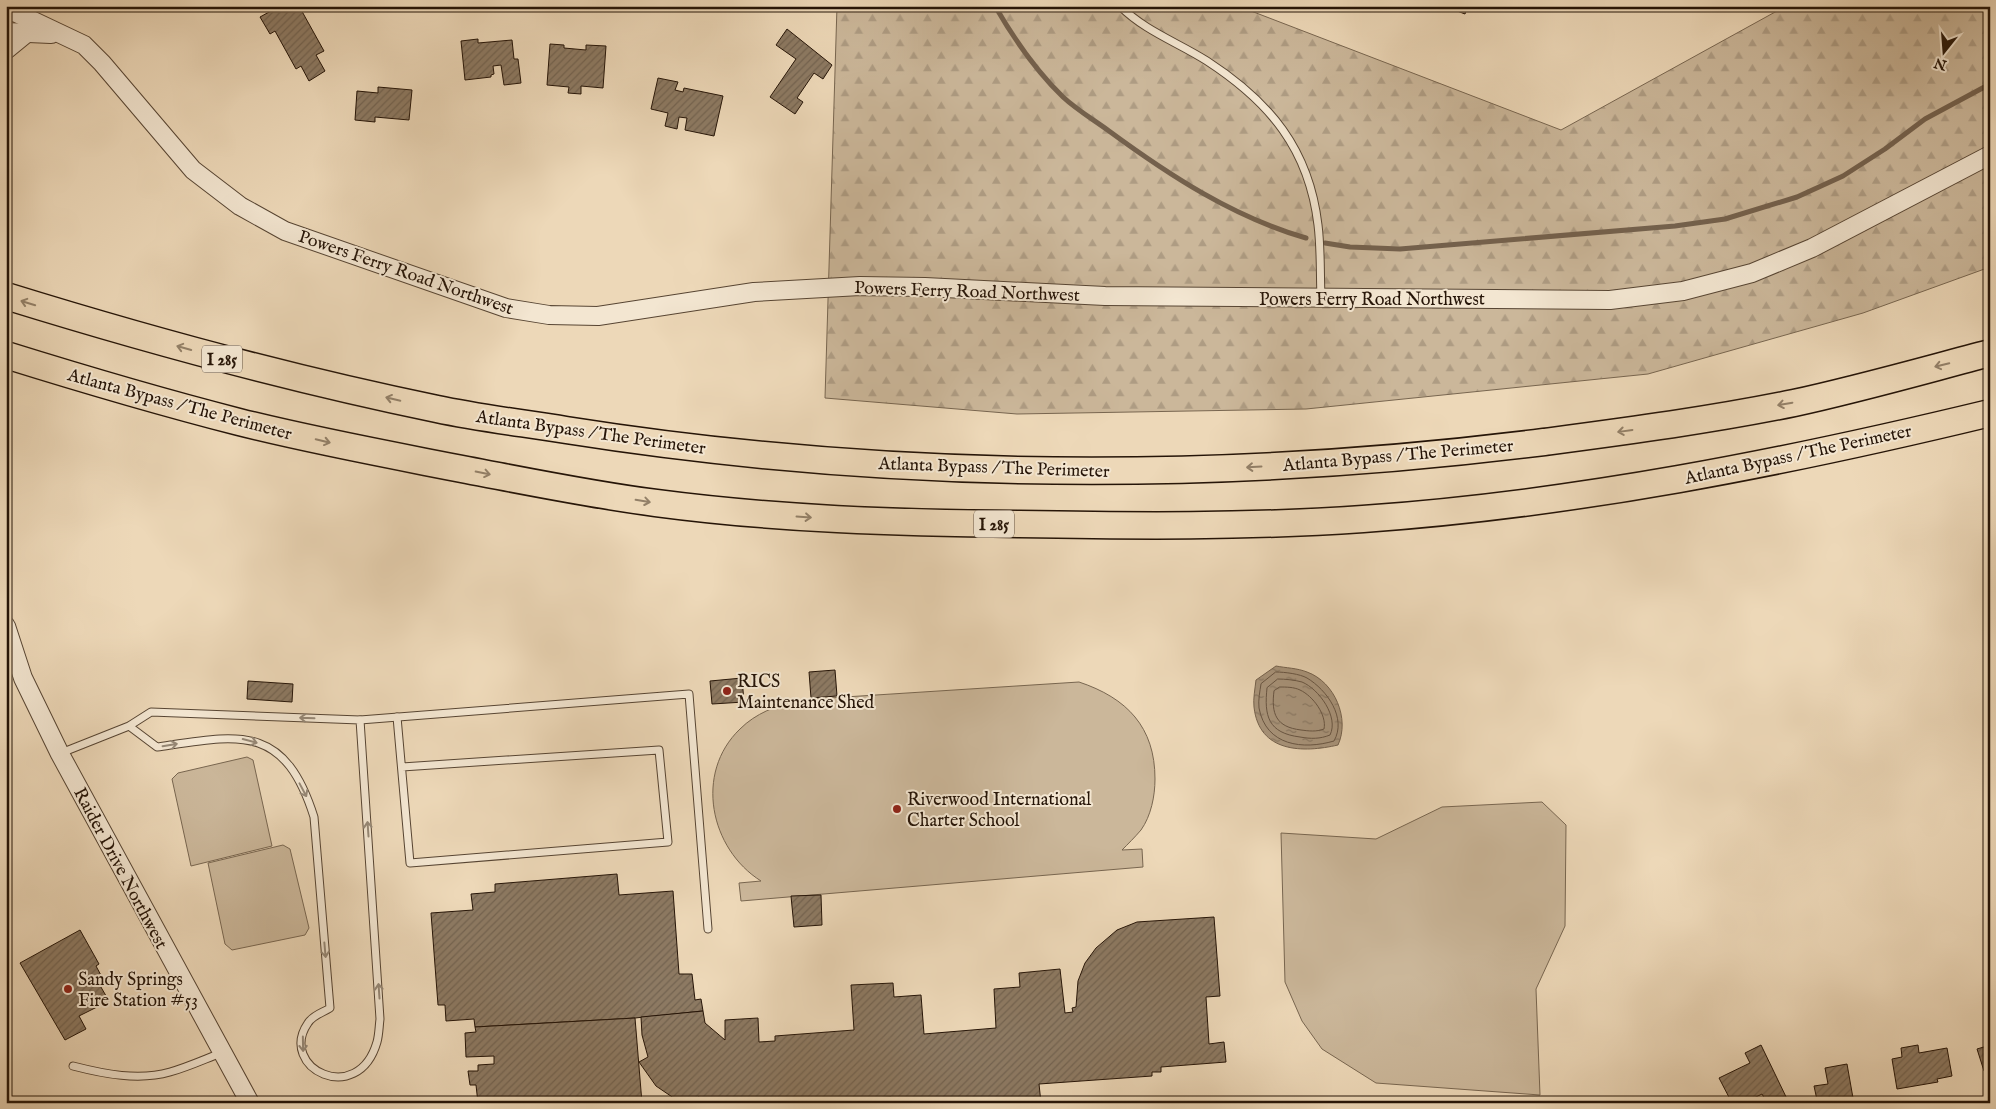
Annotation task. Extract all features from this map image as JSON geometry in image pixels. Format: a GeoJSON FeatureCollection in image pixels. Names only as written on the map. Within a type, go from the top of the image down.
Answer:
{"type":"FeatureCollection","features":[{"type":"Feature","properties":{"kind":"highway","name":"Atlanta Bypass / The Perimeter"},"geometry":{"type":"LineString","coordinates":[[6,296],[252,367],[441,410],[649,443],[803,459],[958,469],[1181,471],[1366,461],[1495,448],[1631,430],[1793,403],[1990,353]]}},
{"type":"Feature","properties":{"kind":"highway","name":"Atlanta Bypass / The Perimeter"},"geometry":{"type":"LineString","coordinates":[[6,355],[109,387],[241,423],[369,451],[562,488],[654,503],[877,523],[1216,527],[1364,519],[1537,502],[1703,476],[1841,448],[1990,413]]}},
{"type":"Feature","properties":{"kind":"street"},"geometry":{"type":"LineString","coordinates":[[6,8],[64,35]]}},
{"type":"Feature","properties":{"kind":"street","name":"Powers Ferry Road Northwest"},"geometry":{"type":"LineString","coordinates":[[6,32],[64,35],[84,46],[102,63],[193,170],[240,206],[285,231],[506,308],[549,315],[598,316],[754,292],[860,286],[925,286],[1105,296],[1322,299],[1610,300],[1683,292],[1752,273],[1812,248],[1990,155]]}},
{"type":"Feature","properties":{"kind":"street"},"geometry":{"type":"LineString","coordinates":[[6,50],[28,32]]}},
{"type":"Feature","properties":{"kind":"street","name":"Raider Drive Northwest"},"geometry":{"type":"LineString","coordinates":[[6,626],[23,678],[60,754],[250,1103]]}},
{"type":"Feature","properties":{"kind":"lane"},"geometry":{"type":"LineString","coordinates":[[1120,6],[1137,22],[1227,75],[1257,100],[1281,126],[1299,153],[1312,188],[1320,252],[1322,299]]}},
{"type":"Feature","properties":{"kind":"lane"},"geometry":{"type":"LineString","coordinates":[[60,754],[128,726],[151,712],[360,720],[689,694],[708,929]]}},
{"type":"Feature","properties":{"kind":"lane"},"geometry":{"type":"LineString","coordinates":[[397,717],[410,863],[668,842],[658,750],[402,767]]}},
{"type":"Feature","properties":{"kind":"lane"},"geometry":{"type":"LineString","coordinates":[[128,726],[157,747],[224,737],[250,739],[275,750],[304,791],[314,817],[330,1008],[314,1016],[308,1023],[304,1031],[302,1049],[310,1065],[316,1071],[333,1078],[351,1075],[365,1063],[376,1044],[380,1019],[360,720]]}},
{"type":"Feature","properties":{"kind":"lane"},"geometry":{"type":"LineString","coordinates":[[73,1066],[106,1074],[148,1076],[169,1073],[222,1053]]}},
{"type":"Feature","properties":{"kind":"green space"},"geometry":{"type":"Polygon","coordinates":[[[837,6],[1238,6],[1561,130],[1786,6],[1990,6],[1990,267],[1863,313],[1648,374],[1306,409],[1017,414],[825,398],[837,6]]]}},
{"type":"Feature","properties":{"kind":"green space"},"geometry":{"type":"Polygon","coordinates":[[[1079,682],[1111,697],[1124,706],[1144,730],[1150,744],[1154,761],[1155,779],[1152,806],[1141,830],[1122,850],[1142,849],[1143,867],[741,901],[739,883],[761,881],[744,867],[730,850],[720,830],[714,810],[713,788],[717,767],[726,747],[746,723],[760,714],[798,700],[1079,682]]]}},
{"type":"Feature","properties":{"kind":"green space"},"geometry":{"type":"Polygon","coordinates":[[[247,757],[253,760],[272,846],[191,866],[172,779],[178,773],[247,757]]]}},
{"type":"Feature","properties":{"kind":"green space"},"geometry":{"type":"Polygon","coordinates":[[[1542,802],[1566,825],[1565,926],[1536,989],[1540,1095],[1376,1083],[1322,1049],[1302,1021],[1285,982],[1281,833],[1376,839],[1442,807],[1542,802]]]}},
{"type":"Feature","properties":{"kind":"green space"},"geometry":{"type":"Polygon","coordinates":[[[283,845],[290,849],[309,928],[305,935],[232,950],[225,944],[208,863],[283,845]]]}},
{"type":"Feature","properties":{"kind":"water"},"geometry":{"type":"Polygon","coordinates":[[[1276,666],[1307,672],[1325,684],[1338,702],[1341,713],[1341,735],[1338,745],[1325,748],[1297,749],[1274,741],[1264,733],[1258,722],[1254,707],[1256,680],[1276,666]]]}},
{"type":"Feature","properties":{"kind":"building"},"geometry":{"type":"Polygon","coordinates":[[[280,6],[299,6],[324,51],[316,55],[325,71],[309,81],[301,66],[296,69],[275,31],[270,34],[260,17],[280,6]]]}},
{"type":"Feature","properties":{"kind":"building"},"geometry":{"type":"Polygon","coordinates":[[[1444,6],[1468,6],[1465,14],[1444,6]]]}},
{"type":"Feature","properties":{"kind":"building"},"geometry":{"type":"Polygon","coordinates":[[[787,29],[832,65],[823,79],[814,73],[797,98],[803,102],[795,114],[770,97],[796,59],[776,45],[787,29]]]}},
{"type":"Feature","properties":{"kind":"building"},"geometry":{"type":"Polygon","coordinates":[[[478,39],[478,43],[512,40],[514,59],[518,59],[521,83],[504,85],[501,65],[493,66],[494,74],[491,77],[465,80],[461,41],[478,39]]]}},
{"type":"Feature","properties":{"kind":"building"},"geometry":{"type":"Polygon","coordinates":[[[550,44],[564,45],[564,48],[586,50],[586,45],[606,46],[603,88],[581,86],[581,94],[568,93],[569,87],[547,85],[550,44]]]}},
{"type":"Feature","properties":{"kind":"building"},"geometry":{"type":"Polygon","coordinates":[[[658,78],[678,82],[675,90],[683,92],[684,88],[723,96],[714,136],[685,130],[687,118],[679,117],[677,129],[665,126],[668,113],[651,109],[658,78]]]}},
{"type":"Feature","properties":{"kind":"building"},"geometry":{"type":"Polygon","coordinates":[[[378,87],[412,90],[409,120],[375,117],[375,122],[355,120],[357,91],[378,93],[378,87]]]}},
{"type":"Feature","properties":{"kind":"building"},"geometry":{"type":"Polygon","coordinates":[[[835,670],[837,696],[811,698],[809,672],[835,670]]]}},
{"type":"Feature","properties":{"kind":"building","name":"RICS Maintenance Shed"},"geometry":{"type":"Polygon","coordinates":[[[742,678],[744,702],[712,704],[710,681],[742,678]]]}},
{"type":"Feature","properties":{"kind":"building"},"geometry":{"type":"Polygon","coordinates":[[[248,681],[293,684],[292,702],[247,699],[248,681]]]}},
{"type":"Feature","properties":{"kind":"building"},"geometry":{"type":"Polygon","coordinates":[[[617,874],[619,895],[673,891],[679,974],[692,974],[695,1000],[701,999],[703,1011],[635,1018],[475,1027],[474,1019],[446,1021],[445,1005],[438,1005],[431,913],[473,910],[471,894],[495,892],[495,884],[617,874]]]}},
{"type":"Feature","properties":{"kind":"building"},"geometry":{"type":"Polygon","coordinates":[[[821,895],[822,925],[794,927],[791,896],[821,895]]]}},
{"type":"Feature","properties":{"kind":"building"},"geometry":{"type":"Polygon","coordinates":[[[1214,917],[1220,996],[1206,997],[1209,1044],[1224,1042],[1226,1062],[1161,1067],[1161,1072],[1152,1072],[1152,1076],[1039,1084],[1041,1103],[891,1103],[891,1097],[834,1101],[834,1103],[732,1103],[731,1100],[711,1100],[698,1097],[696,1103],[681,1103],[656,1086],[639,1062],[648,1057],[642,1035],[641,1017],[703,1011],[705,1023],[725,1040],[725,1020],[758,1018],[759,1042],[775,1041],[775,1036],[854,1030],[851,985],[893,983],[894,997],[921,995],[924,1034],[996,1028],[994,989],[1020,987],[1019,973],[1060,969],[1065,1013],[1073,1012],[1072,1008],[1076,1007],[1078,981],[1085,963],[1096,948],[1117,930],[1137,922],[1214,917]]]}},
{"type":"Feature","properties":{"kind":"building","name":"Sandy Springs Fire Station #53"},"geometry":{"type":"Polygon","coordinates":[[[80,930],[99,964],[96,966],[103,979],[98,982],[109,1001],[79,1016],[86,1029],[65,1040],[20,963],[80,930]]]}},
{"type":"Feature","properties":{"kind":"building"},"geometry":{"type":"Polygon","coordinates":[[[635,1018],[642,1103],[478,1103],[476,1085],[470,1085],[468,1071],[478,1071],[478,1065],[494,1064],[494,1056],[466,1057],[465,1033],[476,1032],[475,1027],[635,1018]]]}},
{"type":"Feature","properties":{"kind":"building"},"geometry":{"type":"Polygon","coordinates":[[[1990,1038],[1990,1070],[1984,1071],[1977,1049],[1987,1046],[1985,1039],[1990,1038]]]}},
{"type":"Feature","properties":{"kind":"building"},"geometry":{"type":"Polygon","coordinates":[[[1761,1045],[1789,1103],[1767,1103],[1762,1094],[1744,1103],[1732,1103],[1719,1078],[1750,1063],[1745,1053],[1761,1045]]]}},
{"type":"Feature","properties":{"kind":"building"},"geometry":{"type":"Polygon","coordinates":[[[1918,1045],[1919,1053],[1947,1048],[1952,1076],[1937,1079],[1938,1082],[1897,1089],[1892,1059],[1902,1057],[1901,1048],[1918,1045]]]}},
{"type":"Feature","properties":{"kind":"building"},"geometry":{"type":"Polygon","coordinates":[[[1847,1064],[1853,1098],[1831,1102],[1830,1097],[1817,1100],[1814,1086],[1828,1084],[1825,1068],[1847,1064]]]}},
{"type":"Feature","properties":{"kind":"waterway"},"geometry":{"type":"LineString","coordinates":[[995,6],[1034,65],[1053,87],[1080,111],[1178,179],[1227,207],[1253,219],[1306,238]]}},
{"type":"Feature","properties":{"kind":"waterway"},"geometry":{"type":"LineString","coordinates":[[1325,243],[1350,247],[1400,249],[1675,226],[1725,219],[1797,197],[1843,176],[1885,149],[1925,119],[1990,84]]}},
{"type":"Feature","properties":{"kind":"place","name":"RICS Maintenance Shed"},"geometry":{"type":"Point","coordinates":[727,691]}},
{"type":"Feature","properties":{"kind":"place","name":"Riverwood International Charter School"},"geometry":{"type":"Point","coordinates":[897,809]}},
{"type":"Feature","properties":{"kind":"place","name":"Sandy Springs Fire Station #53"},"geometry":{"type":"Point","coordinates":[68,989]}}]}
